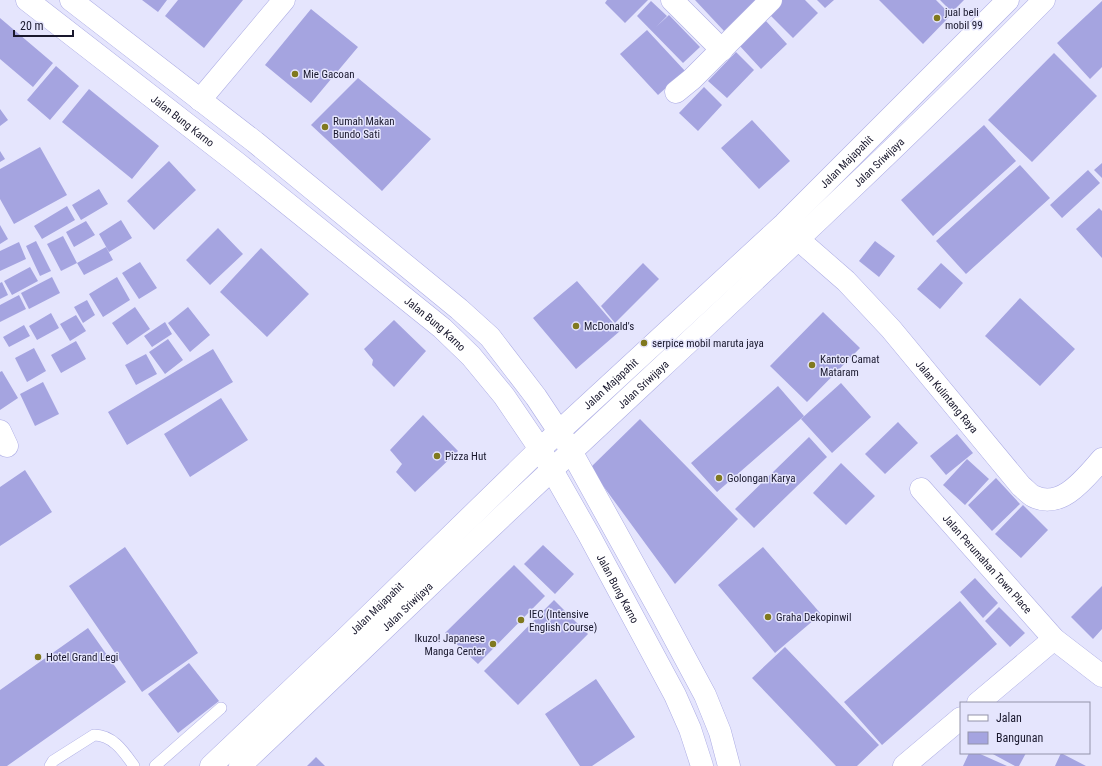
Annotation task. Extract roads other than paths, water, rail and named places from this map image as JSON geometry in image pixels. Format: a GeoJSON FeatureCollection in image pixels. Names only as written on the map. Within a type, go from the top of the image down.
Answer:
{"type":"FeatureCollection","features":[{"type":"Feature","properties":{"kind":"main road","name":"Jalan Bung Karno"},"geometry":{"type":"LineString","coordinates":[[27,0],[237,163],[442,328],[471,356],[504,396],[540,449],[589,535],[675,695],[690,729],[701,763]]}},
{"type":"Feature","properties":{"kind":"main road"},"geometry":{"type":"LineString","coordinates":[[71,0],[255,142],[459,309],[490,337],[536,397],[559,431],[705,695],[728,760],[701,763]]}},
{"type":"Feature","properties":{"kind":"main road"},"geometry":{"type":"LineString","coordinates":[[200,100],[284,0]]}},
{"type":"Feature","properties":{"kind":"main road"},"geometry":{"type":"LineString","coordinates":[[672,0],[722,50]]}},
{"type":"Feature","properties":{"kind":"main road"},"geometry":{"type":"LineString","coordinates":[[676,92],[722,50],[771,0]]}},
{"type":"Feature","properties":{"kind":"main road","name":"Jalan Majapahit"},"geometry":{"type":"LineString","coordinates":[[211,766],[344,640],[559,431],[784,224],[1008,0]]}},
{"type":"Feature","properties":{"kind":"main road","name":"Jalan Sriwijaya"},"geometry":{"type":"LineString","coordinates":[[240,766],[571,451],[799,240],[1044,0]]}},
{"type":"Feature","properties":{"kind":"main road"},"geometry":{"type":"LineString","coordinates":[[910,98],[927,116]]}},
{"type":"Feature","properties":{"kind":"main road"},"geometry":{"type":"LineString","coordinates":[[237,163],[255,142]]}},
{"type":"Feature","properties":{"kind":"main road","name":"Jalan Kulintang Raya"},"geometry":{"type":"LineString","coordinates":[[799,240],[846,281],[891,329],[1021,486],[1033,496],[1045,500],[1062,497],[1081,482],[1102,459]]}},
{"type":"Feature","properties":{"kind":"main road","name":"Jalan Perumahan Town Place"},"geometry":{"type":"LineString","coordinates":[[921,489],[1054,639],[1102,676]]}},
{"type":"Feature","properties":{"kind":"main road"},"geometry":{"type":"LineString","coordinates":[[979,702],[1054,639]]}},
{"type":"Feature","properties":{"kind":"main road"},"geometry":{"type":"LineString","coordinates":[[904,766],[960,719]]}},
{"type":"Feature","properties":{"kind":"lane"},"geometry":{"type":"LineString","coordinates":[[155,766],[221,708]]}},
{"type":"Feature","properties":{"kind":"lane"},"geometry":{"type":"LineString","coordinates":[[50,766],[53,761],[94,734],[106,737],[114,742],[134,766]]}},
{"type":"Feature","properties":{"kind":"place","name":"jual beli mobil 99"},"geometry":{"type":"Point","coordinates":[937,18]}},
{"type":"Feature","properties":{"kind":"place","name":"Mie Gacoan"},"geometry":{"type":"Point","coordinates":[295,74]}},
{"type":"Feature","properties":{"kind":"place","name":"Rumah Makan Bundo Sati"},"geometry":{"type":"Point","coordinates":[325,127]}},
{"type":"Feature","properties":{"kind":"place","name":"McDonald's"},"geometry":{"type":"Point","coordinates":[576,326]}},
{"type":"Feature","properties":{"kind":"place","name":"serpice mobil maruta jaya"},"geometry":{"type":"Point","coordinates":[644,343]}},
{"type":"Feature","properties":{"kind":"place","name":"Kantor Camat Mataram"},"geometry":{"type":"Point","coordinates":[812,365]}},
{"type":"Feature","properties":{"kind":"place","name":"Pizza Hut"},"geometry":{"type":"Point","coordinates":[437,456]}},
{"type":"Feature","properties":{"kind":"place","name":"Golongan Karya"},"geometry":{"type":"Point","coordinates":[719,478]}},
{"type":"Feature","properties":{"kind":"place","name":"Graha Dekopinwil"},"geometry":{"type":"Point","coordinates":[768,617]}},
{"type":"Feature","properties":{"kind":"place","name":"IEC (Intensive English Course)"},"geometry":{"type":"Point","coordinates":[521,620]}},
{"type":"Feature","properties":{"kind":"place","name":"Ikuzo! Japanese Manga Center"},"geometry":{"type":"Point","coordinates":[493,644]}},
{"type":"Feature","properties":{"kind":"place","name":"Hotel Grand Legi"},"geometry":{"type":"Point","coordinates":[38,657]}}]}
